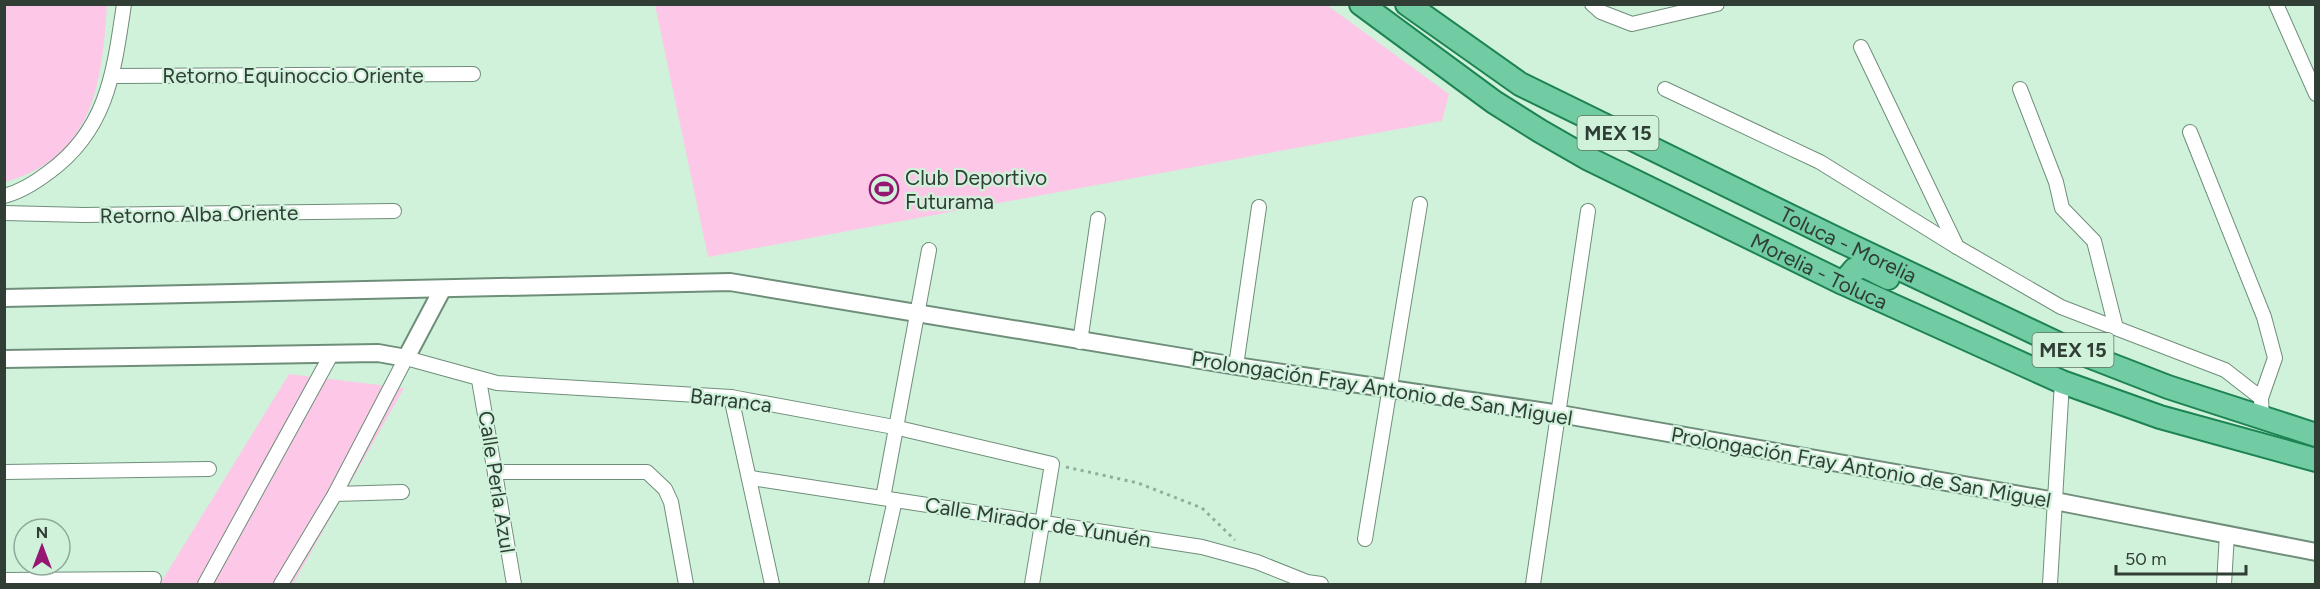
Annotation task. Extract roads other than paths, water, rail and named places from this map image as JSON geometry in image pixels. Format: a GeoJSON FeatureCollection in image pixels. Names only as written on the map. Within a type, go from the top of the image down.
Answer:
{"type":"FeatureCollection","features":[{"type":"Feature","properties":{"kind":"main road","name":"Morelia - Toluca"},"geometry":{"type":"LineString","coordinates":[[1361,4],[1494,102],[1587,158],[1843,283],[2062,382],[2160,417],[2316,460]]}},
{"type":"Feature","properties":{"kind":"main road","name":"Toluca - Morelia"},"geometry":{"type":"LineString","coordinates":[[1407,4],[1520,84],[1840,241],[2065,347],[2168,387],[2262,408],[2316,435]]}},
{"type":"Feature","properties":{"kind":"main road"},"geometry":{"type":"LineString","coordinates":[[1587,158],[1680,190],[1825,264],[1831,263],[1840,241]]}},
{"type":"Feature","properties":{"kind":"main road"},"geometry":{"type":"LineString","coordinates":[[1843,283],[1855,269],[1864,266],[1966,315],[2017,334],[2065,347]]}},
{"type":"Feature","properties":{"kind":"street"},"geometry":{"type":"LineString","coordinates":[[4,196],[38,180],[58,165],[84,139],[101,112],[113,76],[123,4]]}},
{"type":"Feature","properties":{"kind":"street"},"geometry":{"type":"LineString","coordinates":[[1592,4],[1601,12],[1632,24],[1717,4]]}},
{"type":"Feature","properties":{"kind":"street"},"geometry":{"type":"LineString","coordinates":[[2276,4],[2316,94]]}},
{"type":"Feature","properties":{"kind":"street"},"geometry":{"type":"LineString","coordinates":[[1861,47],[1957,247]]}},
{"type":"Feature","properties":{"kind":"street","name":"Retorno Equinoccio Oriente"},"geometry":{"type":"LineString","coordinates":[[113,76],[473,75]]}},
{"type":"Feature","properties":{"kind":"street"},"geometry":{"type":"LineString","coordinates":[[1665,89],[1820,162],[1957,247],[2061,307],[2225,369],[2262,408]]}},
{"type":"Feature","properties":{"kind":"street"},"geometry":{"type":"LineString","coordinates":[[2020,89],[2056,182],[2062,208],[2094,241],[2116,328]]}},
{"type":"Feature","properties":{"kind":"street"},"geometry":{"type":"LineString","coordinates":[[2190,132],[2264,317],[2276,358],[2262,408]]}},
{"type":"Feature","properties":{"kind":"street"},"geometry":{"type":"LineString","coordinates":[[1365,539],[1420,204]]}},
{"type":"Feature","properties":{"kind":"street"},"geometry":{"type":"LineString","coordinates":[[1236,366],[1259,207]]}},
{"type":"Feature","properties":{"kind":"street"},"geometry":{"type":"LineString","coordinates":[[1533,585],[1560,414],[1588,211]]}},
{"type":"Feature","properties":{"kind":"street","name":"Retorno Alba Oriente"},"geometry":{"type":"LineString","coordinates":[[4,213],[84,215],[394,212]]}},
{"type":"Feature","properties":{"kind":"street"},"geometry":{"type":"LineString","coordinates":[[1080,342],[1098,219]]}},
{"type":"Feature","properties":{"kind":"street"},"geometry":{"type":"LineString","coordinates":[[876,585],[889,499],[894,427],[929,250]]}},
{"type":"Feature","properties":{"kind":"street","name":"Prolongación Fray Antonio de San Miguel"},"geometry":{"type":"LineString","coordinates":[[4,298],[730,282],[1080,342],[1560,414],[2055,501],[2316,552]]}},
{"type":"Feature","properties":{"kind":"street"},"geometry":{"type":"LineString","coordinates":[[281,585],[335,494],[442,290]]}},
{"type":"Feature","properties":{"kind":"street"},"geometry":{"type":"LineString","coordinates":[[4,358],[378,353],[406,358]]}},
{"type":"Feature","properties":{"kind":"street"},"geometry":{"type":"LineString","coordinates":[[205,585],[331,354]]}},
{"type":"Feature","properties":{"kind":"street","name":"Barranca"},"geometry":{"type":"LineString","coordinates":[[406,358],[479,380],[732,397],[894,427],[1052,464],[1042,524]]}},
{"type":"Feature","properties":{"kind":"street","name":"Calle Perla Azul"},"geometry":{"type":"LineString","coordinates":[[479,380],[514,585]]}},
{"type":"Feature","properties":{"kind":"street"},"geometry":{"type":"LineString","coordinates":[[2050,585],[2062,382]]}},
{"type":"Feature","properties":{"kind":"street"},"geometry":{"type":"LineString","coordinates":[[732,397],[772,585]]}},
{"type":"Feature","properties":{"kind":"street"},"geometry":{"type":"LineString","coordinates":[[4,472],[209,469]]}},
{"type":"Feature","properties":{"kind":"street"},"geometry":{"type":"LineString","coordinates":[[495,472],[646,472],[664,489],[671,502],[686,585]]}},
{"type":"Feature","properties":{"kind":"street","name":"Calle Mirador de Yunuén"},"geometry":{"type":"LineString","coordinates":[[751,478],[1202,547],[1257,562],[1307,582],[1321,585]]}},
{"type":"Feature","properties":{"kind":"street"},"geometry":{"type":"LineString","coordinates":[[335,494],[402,492]]}},
{"type":"Feature","properties":{"kind":"street"},"geometry":{"type":"LineString","coordinates":[[1032,585],[1042,524]]}},
{"type":"Feature","properties":{"kind":"street"},"geometry":{"type":"LineString","coordinates":[[2224,585],[2227,534]]}},
{"type":"Feature","properties":{"kind":"street"},"geometry":{"type":"LineString","coordinates":[[4,580],[154,579]]}},
{"type":"Feature","properties":{"kind":"place","name":"Club Deportivo Futurama"},"geometry":{"type":"Point","coordinates":[884,189]}}]}
